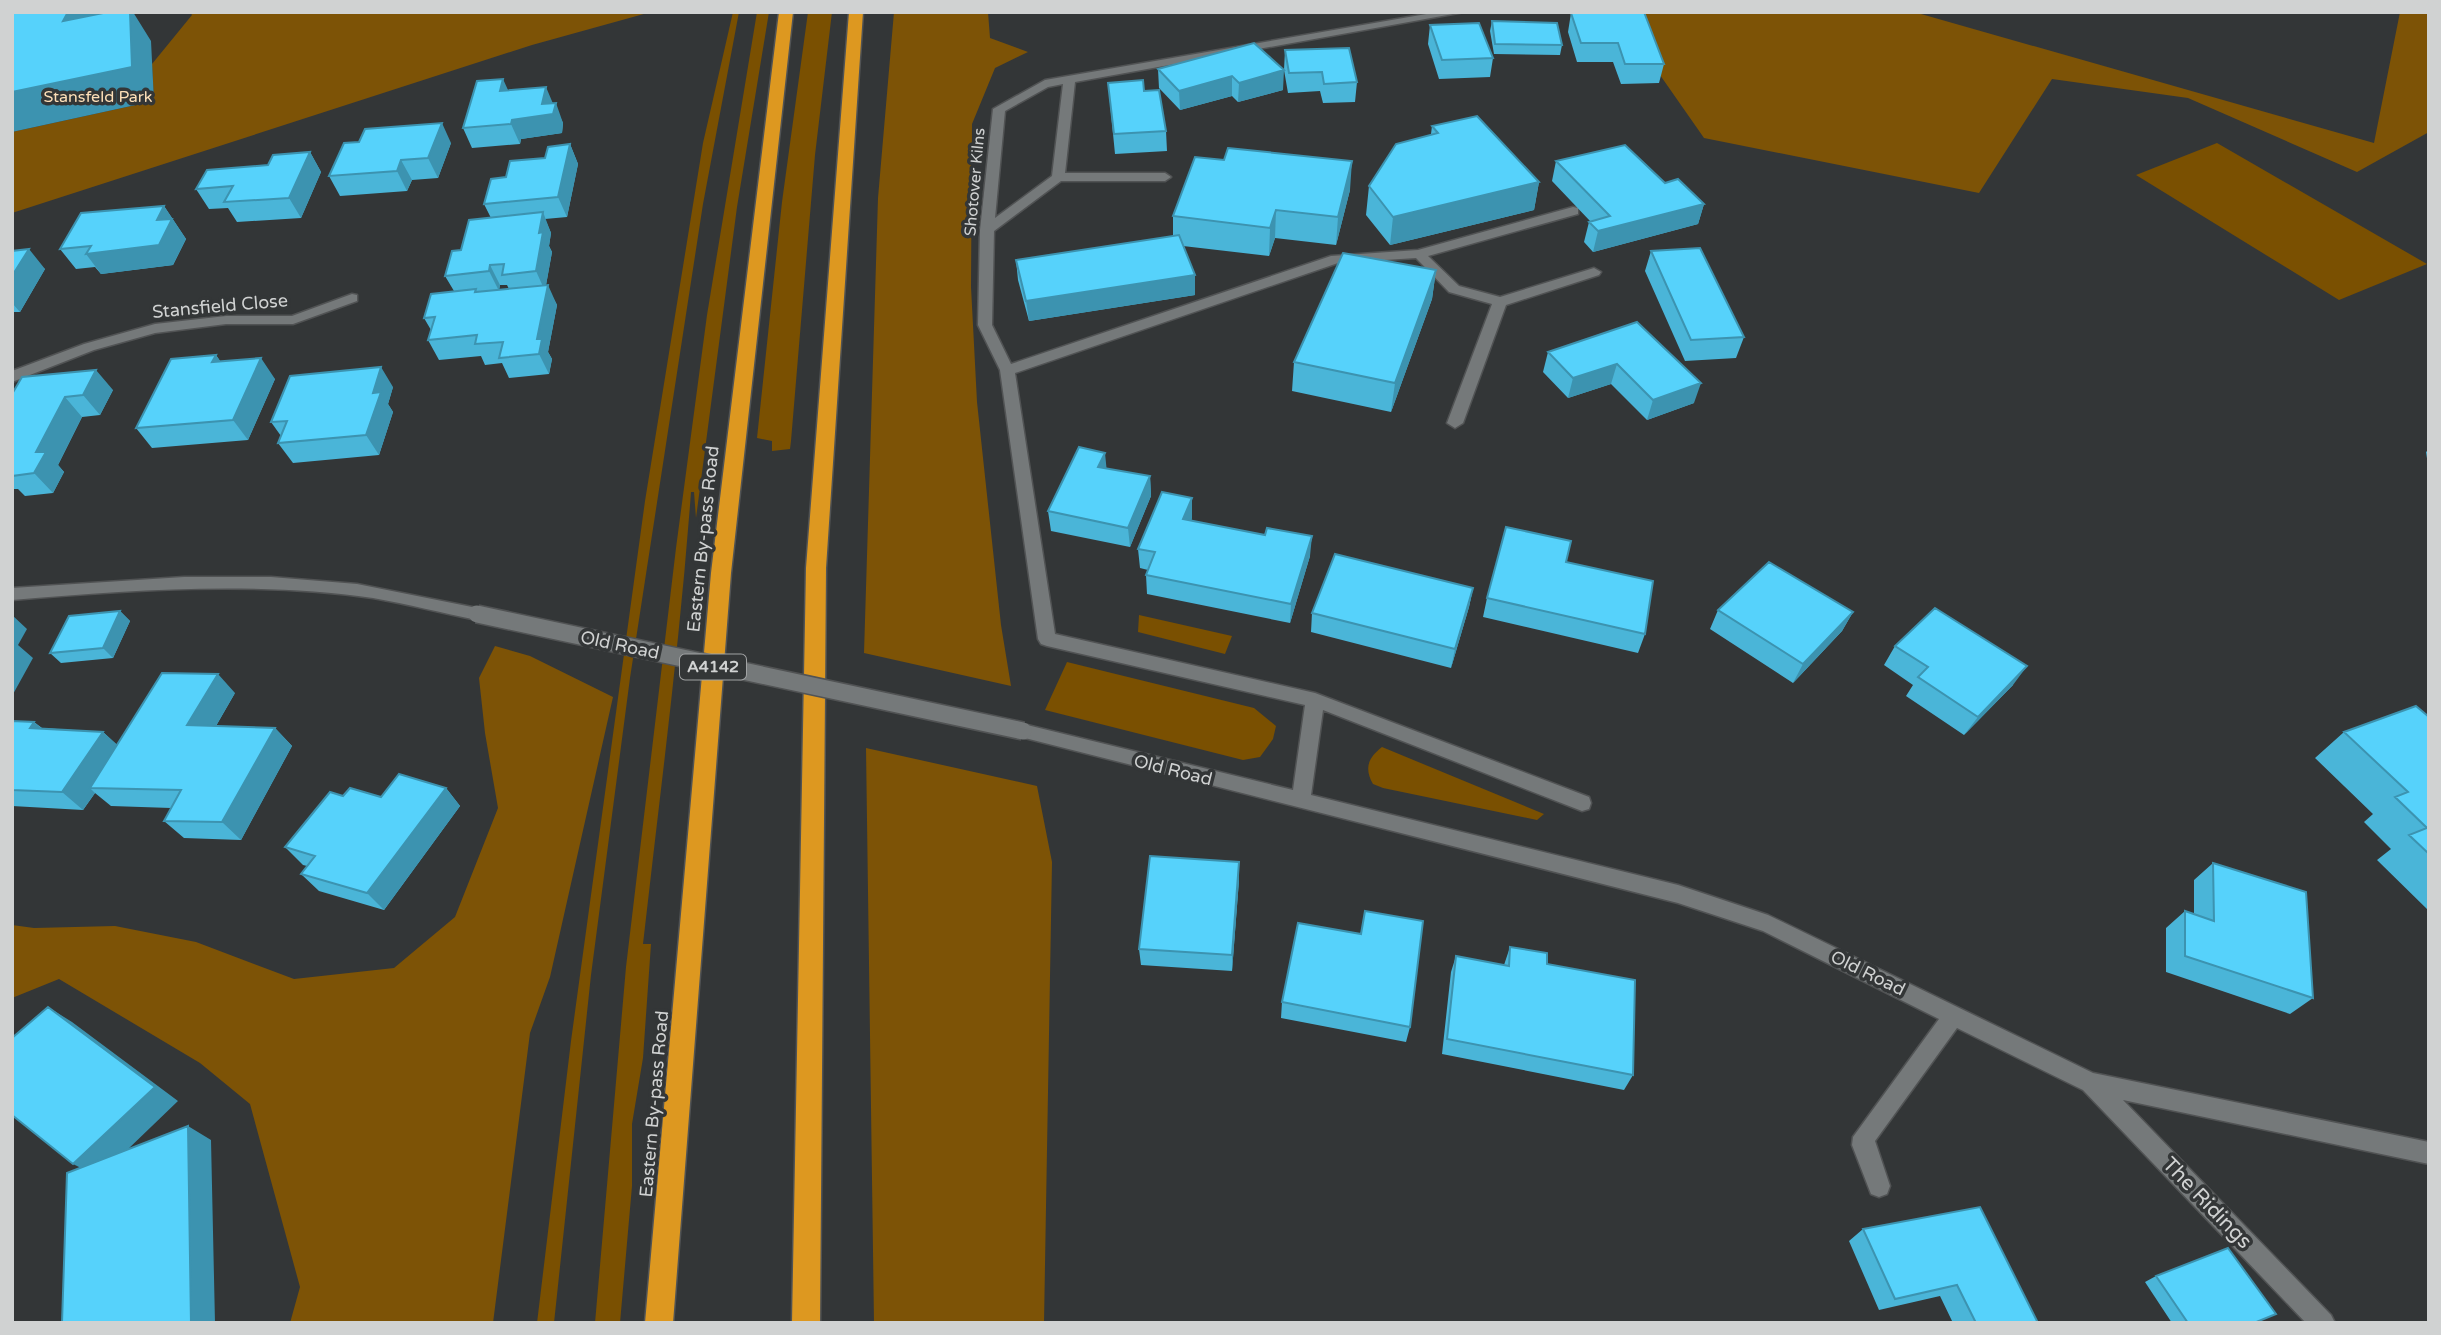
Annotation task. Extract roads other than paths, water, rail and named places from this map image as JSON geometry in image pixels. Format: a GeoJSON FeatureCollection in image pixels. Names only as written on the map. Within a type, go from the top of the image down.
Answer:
{"type":"FeatureCollection","features":[{"type":"Feature","properties":{"kind":"highway","name":"Eastern By-pass Road"},"geometry":{"type":"LineString","coordinates":[[659,1323],[721,573],[786,12]]}},
{"type":"Feature","properties":{"kind":"highway"},"geometry":{"type":"LineString","coordinates":[[806,1323],[816,568],[856,12]]}},
{"type":"Feature","properties":{"kind":"street","name":"Shotover Kilns"},"geometry":{"type":"LineString","coordinates":[[1315,701],[1046,639],[1007,370],[985,325],[987,230],[999,109],[1045,84],[1460,12]]}},
{"type":"Feature","properties":{"kind":"street"},"geometry":{"type":"LineString","coordinates":[[1058,177],[1069,80]]}},
{"type":"Feature","properties":{"kind":"street"},"geometry":{"type":"LineString","coordinates":[[987,230],[1058,177],[1165,177]]}},
{"type":"Feature","properties":{"kind":"street"},"geometry":{"type":"LineString","coordinates":[[1007,370],[1336,259],[1419,254],[1573,211]]}},
{"type":"Feature","properties":{"kind":"street"},"geometry":{"type":"LineString","coordinates":[[1419,254],[1454,289],[1500,302],[1594,272]]}},
{"type":"Feature","properties":{"kind":"street","name":"Stansfield Close"},"geometry":{"type":"LineString","coordinates":[[12,377],[89,347],[155,329],[226,320],[293,320],[352,298]]}},
{"type":"Feature","properties":{"kind":"street"},"geometry":{"type":"LineString","coordinates":[[1455,423],[1500,302]]}},
{"type":"Feature","properties":{"kind":"street","name":"Old Road"},"geometry":{"type":"LineString","coordinates":[[12,594],[119,583],[239,582],[359,590],[1023,732],[1678,894],[1768,924],[2091,1083],[2429,1153]]}},
{"type":"Feature","properties":{"kind":"street"},"geometry":{"type":"LineString","coordinates":[[1301,801],[1315,701],[1582,803]]}},
{"type":"Feature","properties":{"kind":"street"},"geometry":{"type":"LineString","coordinates":[[1879,1186],[1863,1145],[1864,1137],[1954,1015]]}},
{"type":"Feature","properties":{"kind":"street","name":"The Ridings"},"geometry":{"type":"LineString","coordinates":[[2091,1083],[2323,1323]]}},
{"type":"Feature","properties":{"kind":"park label","name":"Stansfeld Park"},"geometry":{"type":"Point","coordinates":[98,97]}}]}
